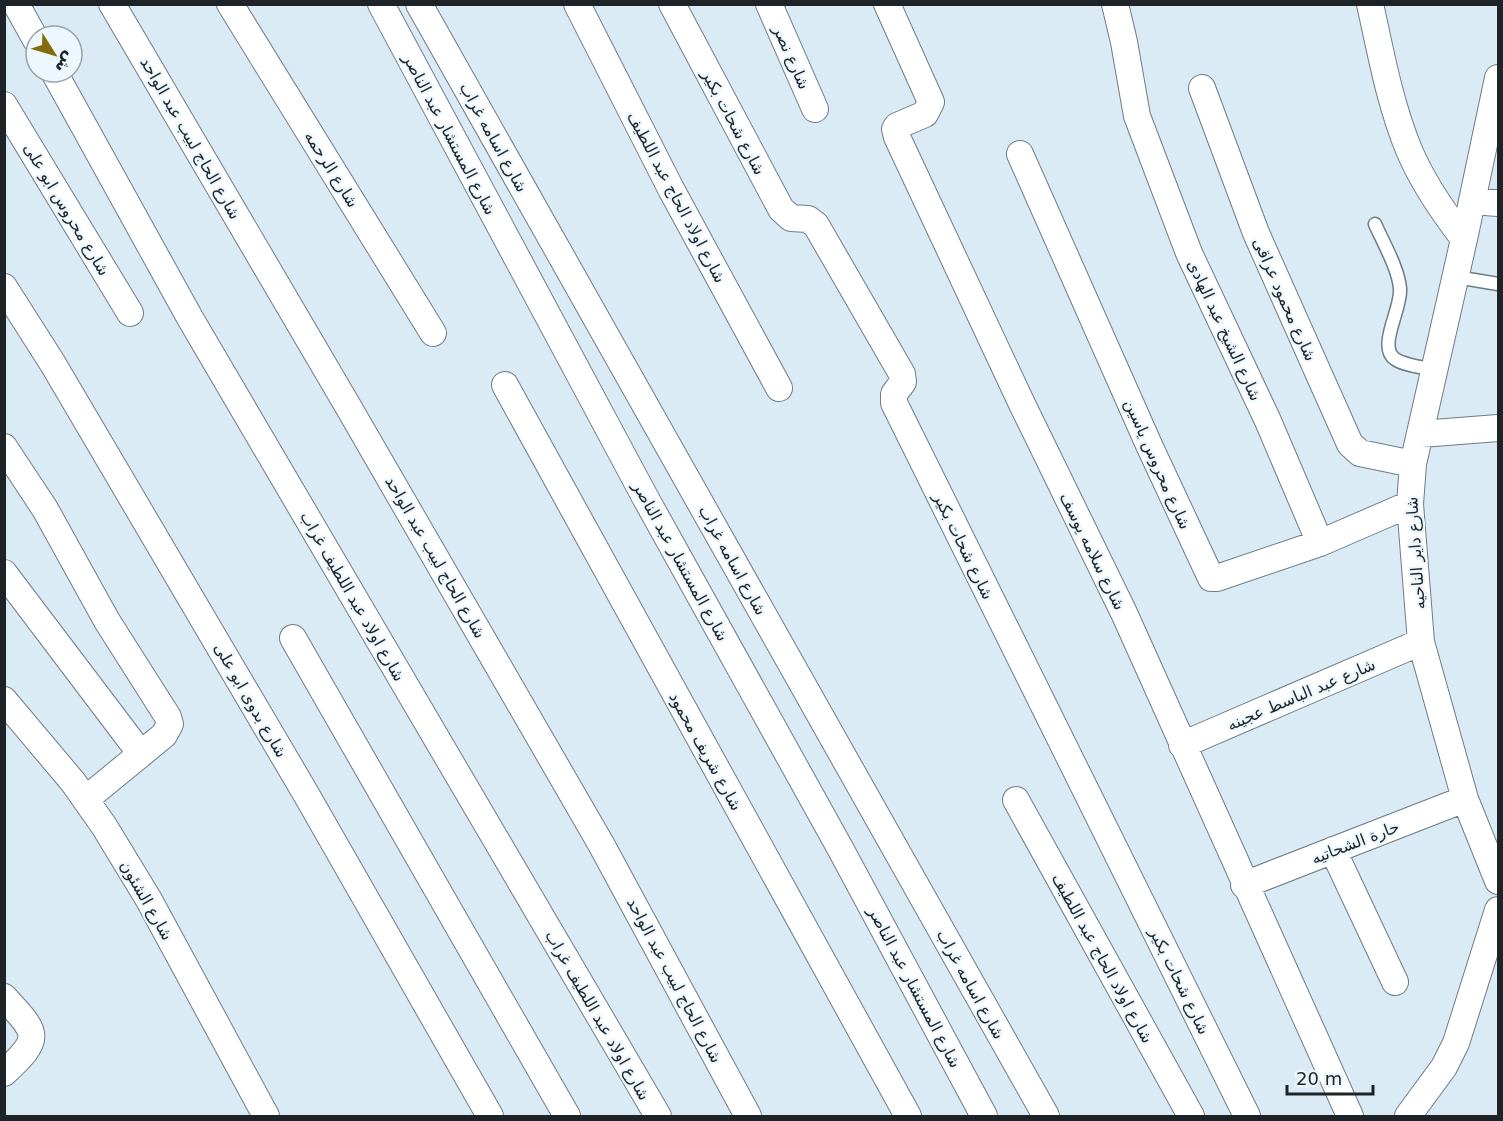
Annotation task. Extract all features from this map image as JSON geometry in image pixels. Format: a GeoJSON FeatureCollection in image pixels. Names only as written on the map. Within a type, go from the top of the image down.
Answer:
{"type":"FeatureCollection","features":[{"type":"Feature","properties":{"kind":"street"},"geometry":{"type":"LineString","coordinates":[[16,4],[27,24]]}},
{"type":"Feature","properties":{"kind":"street","name":"شارع الحاج لبيب عبد الواحد"},"geometry":{"type":"LineString","coordinates":[[112,4],[344,398],[602,844],[748,1116]]}},
{"type":"Feature","properties":{"kind":"street","name":"شارع الرحمه"},"geometry":{"type":"LineString","coordinates":[[230,4],[433,333]]}},
{"type":"Feature","properties":{"kind":"street","name":"شارع المستشار عبد الناصر"},"geometry":{"type":"LineString","coordinates":[[381,4],[645,497],[840,848],[984,1116]]}},
{"type":"Feature","properties":{"kind":"street","name":"شارع اسامه غراب"},"geometry":{"type":"LineString","coordinates":[[419,4],[1046,1116]]}},
{"type":"Feature","properties":{"kind":"street","name":"شارع اولاد الحاج عبد اللطيف"},"geometry":{"type":"LineString","coordinates":[[577,4],[671,189],[779,388]]}},
{"type":"Feature","properties":{"kind":"street","name":"شارع شحات بكير"},"geometry":{"type":"LineString","coordinates":[[672,4],[781,209],[791,218],[808,219],[816,225],[902,374],[904,380],[894,394],[894,403],[1247,1116]]}},
{"type":"Feature","properties":{"kind":"street","name":"شارع نصر"},"geometry":{"type":"LineString","coordinates":[[769,4],[815,109]]}},
{"type":"Feature","properties":{"kind":"street","name":"شارع سلامه يوسف"},"geometry":{"type":"LineString","coordinates":[[887,4],[931,102],[925,114],[897,126],[895,129],[897,137],[1022,404],[1124,613],[1244,885],[1350,1116]]}},
{"type":"Feature","properties":{"kind":"street","name":"شارع الشيخ عبد الهادى"},"geometry":{"type":"LineString","coordinates":[[1114,4],[1124,42],[1137,116],[1189,253],[1268,421],[1320,543]]}},
{"type":"Feature","properties":{"kind":"street"},"geometry":{"type":"LineString","coordinates":[[1370,4],[1388,86],[1397,119],[1410,152],[1443,212],[1464,239]]}},
{"type":"Feature","properties":{"kind":"street","name":"شارع داير الناحيه"},"geometry":{"type":"LineString","coordinates":[[1498,78],[1492,137],[1472,201],[1413,464],[1410,504],[1421,642],[1465,799],[1498,881]]}},
{"type":"Feature","properties":{"kind":"street","name":"شارع اولاد عبد اللطيف غراب"},"geometry":{"type":"LineString","coordinates":[[61,84],[190,318],[658,1116]]}},
{"type":"Feature","properties":{"kind":"street","name":"شارع محمود عراقى"},"geometry":{"type":"LineString","coordinates":[[1202,88],[1256,233],[1350,444],[1360,453],[1413,464]]}},
{"type":"Feature","properties":{"kind":"street","name":"شارع محروس ابو على"},"geometry":{"type":"LineString","coordinates":[[4,105],[130,313]]}},
{"type":"Feature","properties":{"kind":"street","name":"شارع محروس ياسين"},"geometry":{"type":"LineString","coordinates":[[1020,154],[1149,445],[1211,578],[1217,578],[1320,543],[1410,504]]}},
{"type":"Feature","properties":{"kind":"street"},"geometry":{"type":"LineString","coordinates":[[1472,201],[1498,203]]}},
{"type":"Feature","properties":{"kind":"street","name":"شارع بدوى ابو على"},"geometry":{"type":"LineString","coordinates":[[4,287],[53,364],[294,774],[490,1116]]}},
{"type":"Feature","properties":{"kind":"street","name":"شارع شريف محمود"},"geometry":{"type":"LineString","coordinates":[[505,385],[908,1116]]}},
{"type":"Feature","properties":{"kind":"street"},"geometry":{"type":"LineString","coordinates":[[1421,434],[1498,428]]}},
{"type":"Feature","properties":{"kind":"street"},"geometry":{"type":"LineString","coordinates":[[4,447],[45,509],[107,621],[168,717],[170,724],[164,735],[86,799]]}},
{"type":"Feature","properties":{"kind":"street"},"geometry":{"type":"LineString","coordinates":[[4,573],[141,754]]}},
{"type":"Feature","properties":{"kind":"street"},"geometry":{"type":"LineString","coordinates":[[293,638],[567,1116]]}},
{"type":"Feature","properties":{"kind":"street","name":"شارع عبد الباسط عجينه"},"geometry":{"type":"LineString","coordinates":[[1182,745],[1421,642]]}},
{"type":"Feature","properties":{"kind":"street","name":"شارع الشئون"},"geometry":{"type":"LineString","coordinates":[[4,700],[86,799],[149,900],[266,1116]]}},
{"type":"Feature","properties":{"kind":"street","name":"حارة الشحاتيه"},"geometry":{"type":"LineString","coordinates":[[1244,885],[1465,799]]}},
{"type":"Feature","properties":{"kind":"street","name":"شارع اولاد الحاج عبد اللطيف"},"geometry":{"type":"LineString","coordinates":[[1016,800],[1191,1116]]}},
{"type":"Feature","properties":{"kind":"street"},"geometry":{"type":"LineString","coordinates":[[1333,850],[1395,981]]}},
{"type":"Feature","properties":{"kind":"street"},"geometry":{"type":"LineString","coordinates":[[1408,1116],[1444,1066],[1456,1043],[1498,910]]}},
{"type":"Feature","properties":{"kind":"street"},"geometry":{"type":"LineString","coordinates":[[4,997],[28,1023],[32,1041],[29,1048],[4,1073]]}},
{"type":"Feature","properties":{"kind":"lane"},"geometry":{"type":"LineString","coordinates":[[1375,224],[1401,290],[1387,346],[1389,354],[1396,360],[1435,370]]}},
{"type":"Feature","properties":{"kind":"lane"},"geometry":{"type":"LineString","coordinates":[[1456,277],[1498,284]]}}]}
